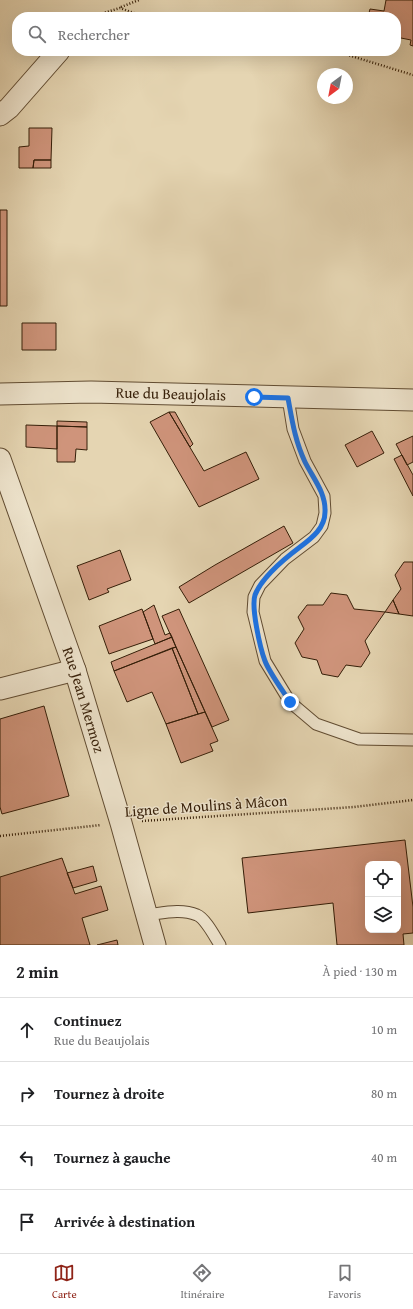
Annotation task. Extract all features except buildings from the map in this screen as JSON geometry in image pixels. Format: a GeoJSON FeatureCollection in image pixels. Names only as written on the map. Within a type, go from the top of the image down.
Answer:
{"type":"FeatureCollection","features":[{"type":"Feature","properties":{"kind":"street"},"geometry":{"type":"LineString","coordinates":[[0,115],[9,108],[55,56]]}},
{"type":"Feature","properties":{"kind":"street","name":"Rue du Beaujolais"},"geometry":{"type":"LineString","coordinates":[[0,394],[91,392],[413,400]]}},
{"type":"Feature","properties":{"kind":"street","name":"Rue Jean Mermoz"},"geometry":{"type":"LineString","coordinates":[[0,459],[75,670],[121,823],[155,945]]}},
{"type":"Feature","properties":{"kind":"street"},"geometry":{"type":"LineString","coordinates":[[0,689],[75,670]]}},
{"type":"Feature","properties":{"kind":"lane"},"geometry":{"type":"LineString","coordinates":[[288,398],[293,429],[305,461],[324,496],[325,513],[322,526],[314,537],[285,559],[260,585],[254,597],[253,612],[265,661],[290,702],[316,724],[359,739],[413,740]]}},
{"type":"Feature","properties":{"kind":"lane"},"geometry":{"type":"LineString","coordinates":[[146,915],[178,911],[198,915],[210,928],[220,945]]}},
{"type":"Feature","properties":{"kind":"path"},"geometry":{"type":"LineString","coordinates":[[107,12],[139,0]]}},
{"type":"Feature","properties":{"kind":"path"},"geometry":{"type":"LineString","coordinates":[[120,8],[131,12]]}},
{"type":"Feature","properties":{"kind":"path"},"geometry":{"type":"LineString","coordinates":[[351,56],[413,75]]}},
{"type":"Feature","properties":{"kind":"path","name":"Ligne de Moulins à Mâcon"},"geometry":{"type":"LineString","coordinates":[[0,836],[121,823],[354,807],[413,800]]}},
{"type":"Feature","properties":{"kind":"route"},"geometry":{"type":"LineString","coordinates":[[254,397],[288,398],[293,429],[305,461],[324,496],[325,513],[322,526],[314,537],[285,559],[260,585],[254,597],[253,612],[265,661],[290,702]]}}]}
